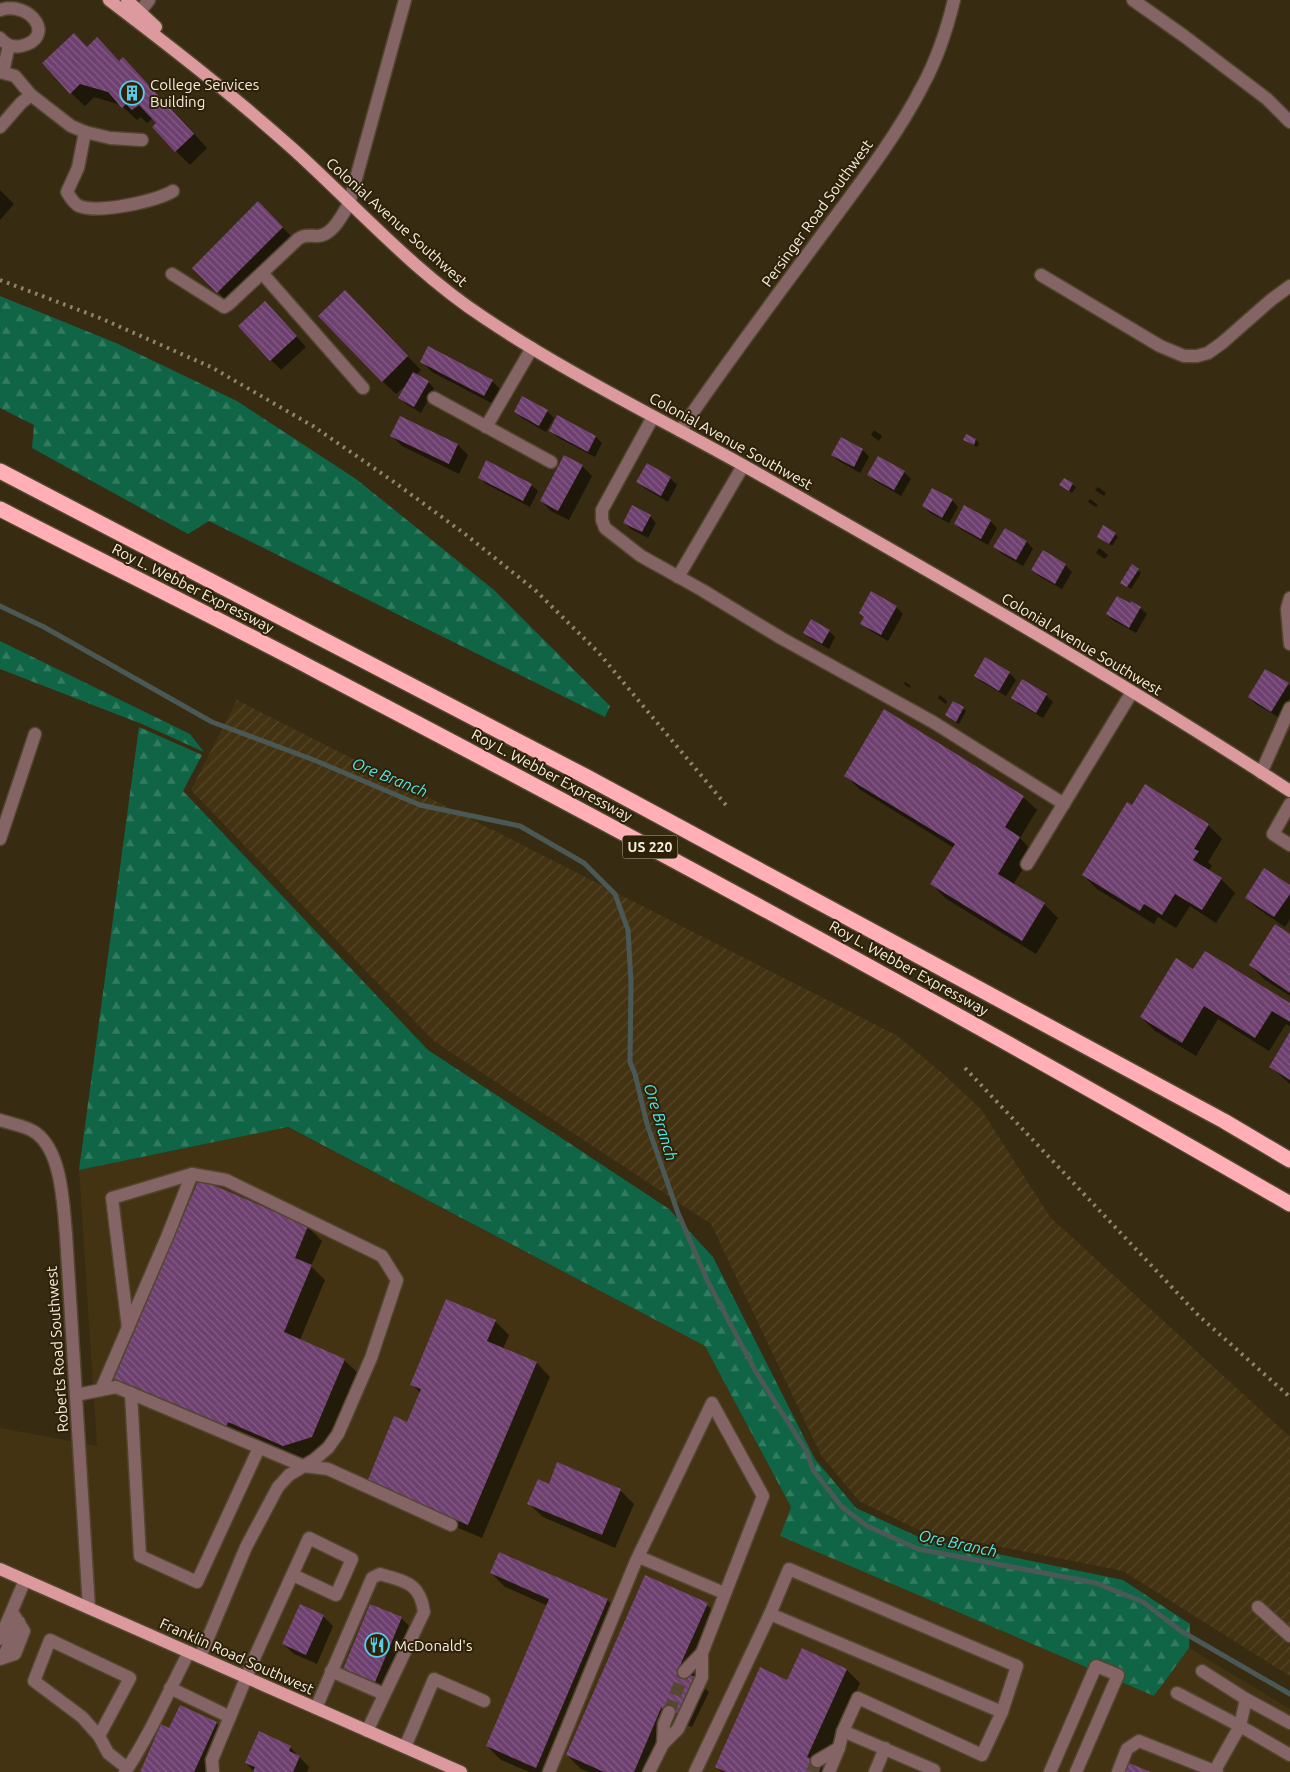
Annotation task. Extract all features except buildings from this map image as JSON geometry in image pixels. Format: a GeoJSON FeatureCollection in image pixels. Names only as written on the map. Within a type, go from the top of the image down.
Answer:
{"type":"FeatureCollection","features":[{"type":"Feature","properties":{"kind":"highway","name":"Roy L. Webber Expressway"},"geometry":{"type":"LineString","coordinates":[[0,471],[585,776],[1224,1121],[1290,1160]]}},
{"type":"Feature","properties":{"kind":"highway","name":"Roy L. Webber Expressway"},"geometry":{"type":"LineString","coordinates":[[0,509],[318,671],[615,828],[1035,1058],[1290,1204]]}},
{"type":"Feature","properties":{"kind":"highway"},"geometry":{"type":"LineString","coordinates":[[1224,1121],[1290,1150]]}},
{"type":"Feature","properties":{"kind":"main road","name":"Colonial Avenue Southwest"},"geometry":{"type":"LineString","coordinates":[[109,0],[139,8],[195,66],[294,150],[349,204],[428,276],[464,304],[532,348],[652,417],[743,466],[1132,692],[1290,791]]}},
{"type":"Feature","properties":{"kind":"main road","name":"Colonial Avenue Southwest"},"geometry":{"type":"LineString","coordinates":[[127,0],[139,8],[195,66]]}},
{"type":"Feature","properties":{"kind":"main road","name":"Franklin Road Southwest"},"geometry":{"type":"LineString","coordinates":[[0,1569],[461,1772]]}},
{"type":"Feature","properties":{"kind":"street"},"geometry":{"type":"LineString","coordinates":[[172,274],[224,307],[302,236],[325,234],[337,223],[349,204],[405,0]]}},
{"type":"Feature","properties":{"kind":"street","name":"Persinger Road Southwest"},"geometry":{"type":"LineString","coordinates":[[680,431],[905,118],[936,57],[954,0]]}},
{"type":"Feature","properties":{"kind":"street"},"geometry":{"type":"LineString","coordinates":[[1133,0],[1287,114]]}},
{"type":"Feature","properties":{"kind":"street"},"geometry":{"type":"LineString","coordinates":[[0,10],[7,4],[21,2],[28,5],[37,16],[38,30],[30,42],[16,46],[5,42],[2,72],[15,76],[31,95],[71,126],[110,138],[142,140]]}},
{"type":"Feature","properties":{"kind":"street"},"geometry":{"type":"LineString","coordinates":[[0,127],[21,103],[31,95]]}},
{"type":"Feature","properties":{"kind":"street"},"geometry":{"type":"LineString","coordinates":[[86,132],[78,168],[67,192],[77,206],[90,209],[106,209],[164,196],[173,191]]}},
{"type":"Feature","properties":{"kind":"street"},"geometry":{"type":"LineString","coordinates":[[262,273],[363,388]]}},
{"type":"Feature","properties":{"kind":"street"},"geometry":{"type":"LineString","coordinates":[[1041,275],[1160,346],[1184,356],[1197,356],[1208,353],[1290,286]]}},
{"type":"Feature","properties":{"kind":"street"},"geometry":{"type":"LineString","coordinates":[[486,426],[532,348]]}},
{"type":"Feature","properties":{"kind":"street"},"geometry":{"type":"LineString","coordinates":[[434,398],[551,462]]}},
{"type":"Feature","properties":{"kind":"street"},"geometry":{"type":"LineString","coordinates":[[652,417],[602,510],[602,520],[605,528],[640,556],[789,643],[933,722],[1064,804]]}},
{"type":"Feature","properties":{"kind":"street"},"geometry":{"type":"LineString","coordinates":[[678,577],[743,466]]}},
{"type":"Feature","properties":{"kind":"street"},"geometry":{"type":"LineString","coordinates":[[1290,598],[1287,609],[1290,644]]}},
{"type":"Feature","properties":{"kind":"street"},"geometry":{"type":"LineString","coordinates":[[1027,864],[1132,692]]}},
{"type":"Feature","properties":{"kind":"street"},"geometry":{"type":"LineString","coordinates":[[1262,773],[1290,708]]}},
{"type":"Feature","properties":{"kind":"street"},"geometry":{"type":"LineString","coordinates":[[0,839],[35,734]]}},
{"type":"Feature","properties":{"kind":"street"},"geometry":{"type":"LineString","coordinates":[[1290,804],[1273,834],[1290,844]]}},
{"type":"Feature","properties":{"kind":"street","name":"Roberts Road Southwest"},"geometry":{"type":"LineString","coordinates":[[0,1120],[34,1131],[45,1140],[58,1173],[66,1234],[89,1608]]}},
{"type":"Feature","properties":{"kind":"street"},"geometry":{"type":"LineString","coordinates":[[101,1390],[192,1174]]}},
{"type":"Feature","properties":{"kind":"street"},"geometry":{"type":"LineString","coordinates":[[99,1736],[130,1678],[50,1640],[34,1681],[82,1717],[99,1736],[108,1753],[126,1770],[140,1750],[170,1688],[194,1654],[246,1547],[278,1487],[289,1475],[314,1460],[328,1448],[338,1434],[372,1358],[397,1280],[382,1256],[226,1180],[192,1174],[112,1198],[128,1328]]}},
{"type":"Feature","properties":{"kind":"street"},"geometry":{"type":"LineString","coordinates":[[76,1395],[116,1387],[303,1466],[328,1469],[451,1525]]}},
{"type":"Feature","properties":{"kind":"street"},"geometry":{"type":"LineString","coordinates":[[131,1393],[140,1556],[198,1582],[259,1448]]}},
{"type":"Feature","properties":{"kind":"street"},"geometry":{"type":"LineString","coordinates":[[551,1771],[639,1557],[712,1403],[763,1496],[702,1653],[702,1677],[678,1728],[663,1744],[649,1772]]}},
{"type":"Feature","properties":{"kind":"street"},"geometry":{"type":"LineString","coordinates":[[213,1772],[212,1760],[256,1654],[309,1538],[352,1559],[336,1595],[293,1575]]}},
{"type":"Feature","properties":{"kind":"street"},"geometry":{"type":"LineString","coordinates":[[639,1557],[724,1593]]}},
{"type":"Feature","properties":{"kind":"street"},"geometry":{"type":"LineString","coordinates":[[695,1772],[770,1614],[789,1569],[1017,1666],[1002,1712],[982,1755],[858,1698],[843,1730],[829,1772]]}},
{"type":"Feature","properties":{"kind":"street"},"geometry":{"type":"LineString","coordinates":[[316,1708],[372,1578],[380,1574],[413,1585],[422,1600],[424,1612],[367,1731]]}},
{"type":"Feature","properties":{"kind":"street"},"geometry":{"type":"LineString","coordinates":[[0,1639],[16,1617],[25,1580]]}},
{"type":"Feature","properties":{"kind":"street"},"geometry":{"type":"LineString","coordinates":[[1258,1607],[1290,1636]]}},
{"type":"Feature","properties":{"kind":"street"},"geometry":{"type":"LineString","coordinates":[[770,1614],[1002,1712]]}},
{"type":"Feature","properties":{"kind":"street"},"geometry":{"type":"LineString","coordinates":[[2,1658],[15,1654],[24,1631],[16,1617]]}},
{"type":"Feature","properties":{"kind":"street"},"geometry":{"type":"LineString","coordinates":[[684,1672],[702,1653]]}},
{"type":"Feature","properties":{"kind":"street"},"geometry":{"type":"LineString","coordinates":[[1050,1772],[1096,1666],[1118,1675],[1076,1772]]}},
{"type":"Feature","properties":{"kind":"street"},"geometry":{"type":"LineString","coordinates":[[331,1671],[384,1694]]}},
{"type":"Feature","properties":{"kind":"street"},"geometry":{"type":"LineString","coordinates":[[1202,1671],[1246,1699],[1290,1723]]}},
{"type":"Feature","properties":{"kind":"street"},"geometry":{"type":"LineString","coordinates":[[405,1747],[434,1680],[484,1702]]}},
{"type":"Feature","properties":{"kind":"street"},"geometry":{"type":"LineString","coordinates":[[170,1688],[230,1717]]}},
{"type":"Feature","properties":{"kind":"street"},"geometry":{"type":"LineString","coordinates":[[1177,1693],[1290,1755]]}},
{"type":"Feature","properties":{"kind":"street"},"geometry":{"type":"LineString","coordinates":[[1118,1772],[1127,1749],[1139,1741],[1215,1772],[1240,1726],[1246,1699]]}},
{"type":"Feature","properties":{"kind":"street"},"geometry":{"type":"LineString","coordinates":[[663,1744],[664,1724],[669,1712]]}},
{"type":"Feature","properties":{"kind":"street"},"geometry":{"type":"LineString","coordinates":[[843,1730],[934,1770],[933,1772]]}},
{"type":"Feature","properties":{"kind":"street"},"geometry":{"type":"LineString","coordinates":[[817,1761],[838,1748]]}},
{"type":"Feature","properties":{"kind":"street"},"geometry":{"type":"LineString","coordinates":[[875,1772],[885,1748]]}},
{"type":"Feature","properties":{"kind":"shaded area"},"geometry":{"type":"Polygon","coordinates":[[[237,700],[896,1035],[941,1072],[981,1109],[1050,1217],[1290,1437],[1290,1676],[1123,1571],[921,1531],[859,1501],[821,1455],[711,1224],[434,1041],[191,790],[237,700]]]}},
{"type":"Feature","properties":{"kind":"shaded area"},"geometry":{"type":"Polygon","coordinates":[[[287,1127],[705,1346],[791,1507],[781,1536],[1154,1696],[1189,1648],[1290,1709],[1290,1772],[0,1772],[0,1428],[97,1446],[79,1170],[287,1127]]]}},
{"type":"Feature","properties":{"kind":"green space"},"geometry":{"type":"Polygon","coordinates":[[[0,296],[116,343],[237,401],[356,479],[494,590],[610,706],[605,717],[209,521],[188,534],[32,448],[34,425],[0,408],[0,296]]]}},
{"type":"Feature","properties":{"kind":"green space"},"geometry":{"type":"Polygon","coordinates":[[[0,641],[190,734],[204,752],[142,724],[0,669],[0,641]]]}},
{"type":"Feature","properties":{"kind":"green space"},"geometry":{"type":"Polygon","coordinates":[[[139,727],[202,755],[183,791],[428,1050],[669,1209],[713,1257],[815,1459],[856,1508],[921,1538],[1123,1580],[1190,1624],[1189,1648],[1154,1696],[780,1536],[791,1507],[705,1346],[288,1127],[79,1170],[139,727]]]}},
{"type":"Feature","properties":{"kind":"waterway","name":"Ore Branch"},"geometry":{"type":"LineString","coordinates":[[0,606],[44,627],[212,722],[314,760],[420,805],[520,826],[584,863],[615,894],[628,930],[631,982],[630,1062],[635,1074],[647,1124],[678,1213],[708,1282],[756,1372],[807,1452],[813,1470],[842,1507],[867,1526],[918,1549],[1096,1583],[1143,1602],[1181,1631],[1290,1694]]}},
{"type":"Feature","properties":{"kind":"tunnel"},"geometry":{"type":"LineString","coordinates":[[669,1712],[684,1672]]}},
{"type":"Feature","properties":{"kind":"tunnel"},"geometry":{"type":"LineString","coordinates":[[812,1772],[817,1761]]}},
{"type":"Feature","properties":{"kind":"railway"},"geometry":{"type":"LineString","coordinates":[[0,280],[100,318],[211,367],[313,426],[394,482],[465,534],[536,591],[598,652],[726,805]]}},
{"type":"Feature","properties":{"kind":"railway"},"geometry":{"type":"LineString","coordinates":[[965,1068],[1199,1316],[1290,1397]]}},
{"type":"Feature","properties":{"kind":"place","name":"College Services Building"},"geometry":{"type":"Point","coordinates":[132,93]}},
{"type":"Feature","properties":{"kind":"place","name":"McDonald's"},"geometry":{"type":"Point","coordinates":[377,1645]}}]}
